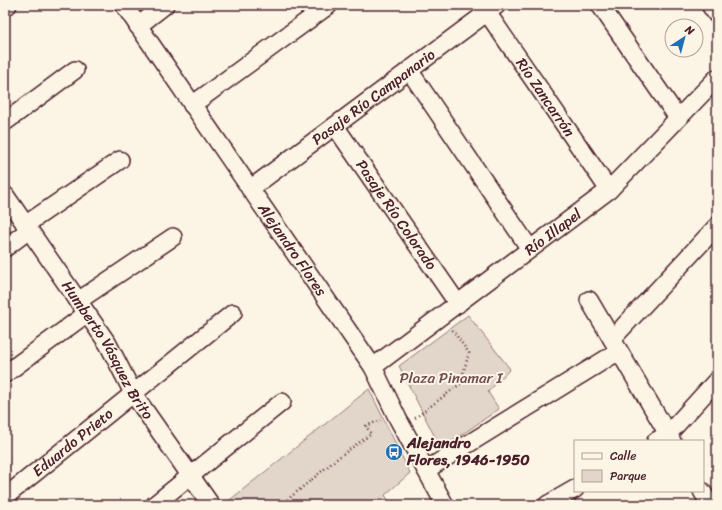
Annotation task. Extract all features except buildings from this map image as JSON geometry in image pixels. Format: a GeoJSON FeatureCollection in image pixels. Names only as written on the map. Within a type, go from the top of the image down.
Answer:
{"type":"FeatureCollection","features":[{"type":"Feature","properties":{"kind":"street","name":"Alejandro Flores"},"geometry":{"type":"LineString","coordinates":[[124,5],[373,367],[398,419],[445,505]]}},
{"type":"Feature","properties":{"kind":"street"},"geometry":{"type":"LineString","coordinates":[[138,26],[166,5]]}},
{"type":"Feature","properties":{"kind":"street"},"geometry":{"type":"LineString","coordinates":[[192,105],[329,5]]}},
{"type":"Feature","properties":{"kind":"street"},"geometry":{"type":"LineString","coordinates":[[600,5],[678,118]]}},
{"type":"Feature","properties":{"kind":"street"},"geometry":{"type":"LineString","coordinates":[[710,5],[717,15]]}},
{"type":"Feature","properties":{"kind":"street","name":"Pasaje Río Campanario"},"geometry":{"type":"LineString","coordinates":[[250,190],[410,70],[488,8]]}},
{"type":"Feature","properties":{"kind":"street","name":"Río Zancarrón"},"geometry":{"type":"LineString","coordinates":[[488,8],[609,190]]}},
{"type":"Feature","properties":{"kind":"street"},"geometry":{"type":"LineString","coordinates":[[5,122],[75,70]]}},
{"type":"Feature","properties":{"kind":"street"},"geometry":{"type":"LineString","coordinates":[[410,70],[530,249]]}},
{"type":"Feature","properties":{"kind":"street","name":"Río Illapel"},"geometry":{"type":"LineString","coordinates":[[373,367],[609,190],[717,78]]}},
{"type":"Feature","properties":{"kind":"street","name":"Pasaje Río Colorado"},"geometry":{"type":"LineString","coordinates":[[335,126],[458,304]]}},
{"type":"Feature","properties":{"kind":"street"},"geometry":{"type":"LineString","coordinates":[[5,248],[27,228],[120,160]]}},
{"type":"Feature","properties":{"kind":"street","name":"Humberto Vásquez Brito"},"geometry":{"type":"LineString","coordinates":[[5,195],[108,344],[134,394],[211,505]]}},
{"type":"Feature","properties":{"kind":"street"},"geometry":{"type":"LineString","coordinates":[[426,470],[615,345],[717,226]]}},
{"type":"Feature","properties":{"kind":"street"},"geometry":{"type":"LineString","coordinates":[[5,374],[82,307],[173,237]]}},
{"type":"Feature","properties":{"kind":"street"},"geometry":{"type":"LineString","coordinates":[[589,300],[615,345],[665,439],[717,380]]}},
{"type":"Feature","properties":{"kind":"street","name":"Eduardo Prieto"},"geometry":{"type":"LineString","coordinates":[[5,497],[233,313]]}},
{"type":"Feature","properties":{"kind":"street"},"geometry":{"type":"LineString","coordinates":[[154,505],[282,402]]}},
{"type":"Feature","properties":{"kind":"street"},"geometry":{"type":"LineString","coordinates":[[547,505],[574,490]]}},
{"type":"Feature","properties":{"kind":"street"},"geometry":{"type":"LineString","coordinates":[[703,492],[710,505]]}},
{"type":"Feature","properties":{"kind":"path"},"geometry":{"type":"LineString","coordinates":[[415,418],[460,384],[468,353],[443,315]]}},
{"type":"Feature","properties":{"kind":"path"},"geometry":{"type":"LineString","coordinates":[[281,505],[339,457],[371,434],[366,426],[383,419]]}},
{"type":"Feature","properties":{"kind":"green space","name":"Plaza Pinamar I"},"geometry":{"type":"Polygon","coordinates":[[[468,315],[510,369],[488,392],[499,409],[441,449],[399,366],[468,315]]]}},
{"type":"Feature","properties":{"kind":"green space"},"geometry":{"type":"Polygon","coordinates":[[[369,389],[410,473],[385,495],[391,505],[227,505],[226,503],[369,389]]]}},
{"type":"Feature","properties":{"kind":"place","name":"Alejandro Flores, 1946-1950"},"geometry":{"type":"Point","coordinates":[394,452]}}]}
